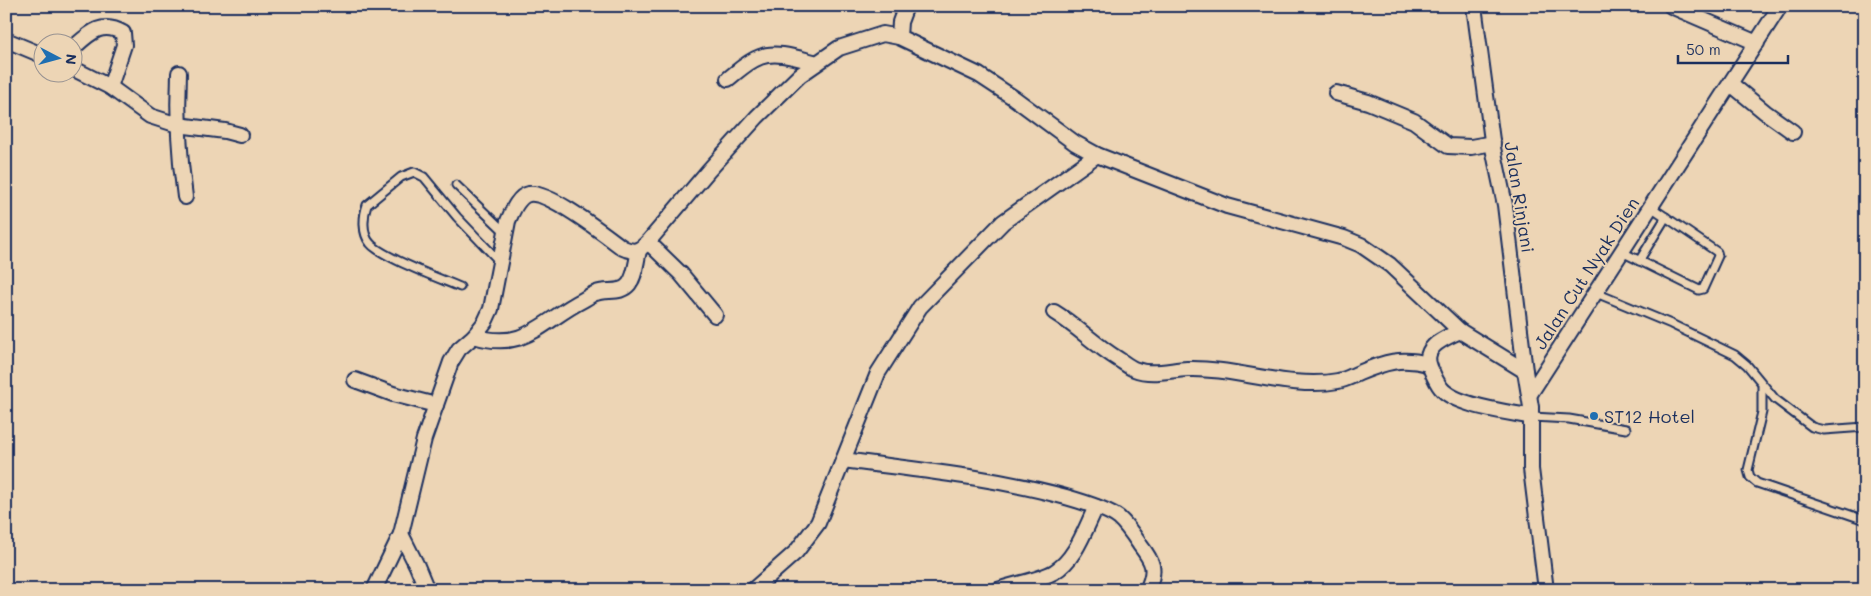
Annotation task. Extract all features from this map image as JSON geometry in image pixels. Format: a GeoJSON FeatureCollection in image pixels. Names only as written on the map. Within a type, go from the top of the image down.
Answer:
{"type":"FeatureCollection","features":[{"type":"Feature","properties":{"kind":"street"},"geometry":{"type":"LineString","coordinates":[[899,37],[900,22],[906,6]]}},
{"type":"Feature","properties":{"kind":"street","name":"Jalan Rinjani"},"geometry":{"type":"LineString","coordinates":[[1474,6],[1493,143],[1505,205],[1525,371],[1530,394]]}},
{"type":"Feature","properties":{"kind":"street"},"geometry":{"type":"LineString","coordinates":[[1671,6],[1757,43]]}},
{"type":"Feature","properties":{"kind":"street","name":"Jalan Cut Nyak Dien"},"geometry":{"type":"LineString","coordinates":[[1530,394],[1780,6]]}},
{"type":"Feature","properties":{"kind":"street"},"geometry":{"type":"LineString","coordinates":[[82,41],[99,28],[113,27],[123,33],[124,46],[110,87]]}},
{"type":"Feature","properties":{"kind":"street"},"geometry":{"type":"LineString","coordinates":[[374,590],[401,534],[424,439],[451,362],[459,349],[474,336],[485,322],[490,309],[506,233],[513,210],[524,196],[530,194],[554,202],[631,252],[643,246],[757,117],[800,75],[839,48],[865,38],[883,34],[899,37],[978,75],[1014,98],[1076,143],[1097,155],[1227,206],[1344,238],[1361,245],[1390,265],[1460,331],[1525,371]]}},
{"type":"Feature","properties":{"kind":"street"},"geometry":{"type":"LineString","coordinates":[[6,40],[32,51]]}},
{"type":"Feature","properties":{"kind":"street"},"geometry":{"type":"LineString","coordinates":[[728,80],[760,57],[774,55],[789,56],[817,63]]}},
{"type":"Feature","properties":{"kind":"street"},"geometry":{"type":"LineString","coordinates":[[82,73],[110,87],[150,116],[178,124],[240,135]]}},
{"type":"Feature","properties":{"kind":"street"},"geometry":{"type":"LineString","coordinates":[[178,73],[178,124],[185,197]]}},
{"type":"Feature","properties":{"kind":"street"},"geometry":{"type":"LineString","coordinates":[[1731,84],[1764,112],[1793,132]]}},
{"type":"Feature","properties":{"kind":"street"},"geometry":{"type":"LineString","coordinates":[[1336,93],[1368,102],[1414,122],[1448,146],[1471,147],[1493,143]]}},
{"type":"Feature","properties":{"kind":"street"},"geometry":{"type":"LineString","coordinates":[[753,590],[796,552],[818,523],[878,373],[920,307],[1003,222],[1097,155]]}},
{"type":"Feature","properties":{"kind":"street"},"geometry":{"type":"LineString","coordinates":[[643,246],[681,274],[715,315]]}},
{"type":"Feature","properties":{"kind":"street"},"geometry":{"type":"LineString","coordinates":[[474,336],[488,341],[508,341],[523,338],[597,292],[622,290],[634,276],[643,246]]}},
{"type":"Feature","properties":{"kind":"street"},"geometry":{"type":"LineString","coordinates":[[1054,312],[1069,321],[1106,352],[1134,369],[1152,373],[1211,369],[1250,377],[1298,382],[1324,382],[1339,381],[1381,364],[1397,360],[1412,360],[1428,364]]}},
{"type":"Feature","properties":{"kind":"street"},"geometry":{"type":"LineString","coordinates":[[1460,331],[1438,341],[1430,350],[1428,364],[1442,389],[1460,399],[1483,407],[1532,416]]}},
{"type":"Feature","properties":{"kind":"street"},"geometry":{"type":"LineString","coordinates":[[355,380],[393,394],[436,406]]}},
{"type":"Feature","properties":{"kind":"street"},"geometry":{"type":"LineString","coordinates":[[1530,394],[1532,469],[1546,590]]}},
{"type":"Feature","properties":{"kind":"street"},"geometry":{"type":"LineString","coordinates":[[843,460],[989,480],[1041,490],[1096,507],[1118,518],[1152,562],[1153,576],[1147,590]]}},
{"type":"Feature","properties":{"kind":"street"},"geometry":{"type":"LineString","coordinates":[[998,590],[1053,573],[1064,564],[1074,552],[1096,507]]}},
{"type":"Feature","properties":{"kind":"street"},"geometry":{"type":"LineString","coordinates":[[401,534],[427,590]]}},
{"type":"Feature","properties":{"kind":"lane"},"geometry":{"type":"LineString","coordinates":[[460,287],[398,260],[369,243],[365,226],[367,206],[401,177],[414,172],[424,177],[457,217],[500,262]]}},
{"type":"Feature","properties":{"kind":"lane"},"geometry":{"type":"LineString","coordinates":[[456,185],[506,233]]}},
{"type":"Feature","properties":{"kind":"lane"},"geometry":{"type":"LineString","coordinates":[[1622,252],[1699,290],[1704,287],[1718,256],[1717,252],[1651,207]]}},
{"type":"Feature","properties":{"kind":"lane"},"geometry":{"type":"LineString","coordinates":[[1639,261],[1666,217]]}},
{"type":"Feature","properties":{"kind":"lane"},"geometry":{"type":"LineString","coordinates":[[1596,293],[1671,324],[1735,355],[1748,365],[1775,399],[1812,427],[1824,430],[1865,427]]}},
{"type":"Feature","properties":{"kind":"lane"},"geometry":{"type":"LineString","coordinates":[[1762,385],[1762,412],[1748,470],[1750,477],[1757,483],[1865,520]]}},
{"type":"Feature","properties":{"kind":"lane"},"geometry":{"type":"LineString","coordinates":[[1532,416],[1569,419],[1626,429]]}},
{"type":"Feature","properties":{"kind":"place","name":"ST12 Hotel"},"geometry":{"type":"Point","coordinates":[1594,416]}}]}
